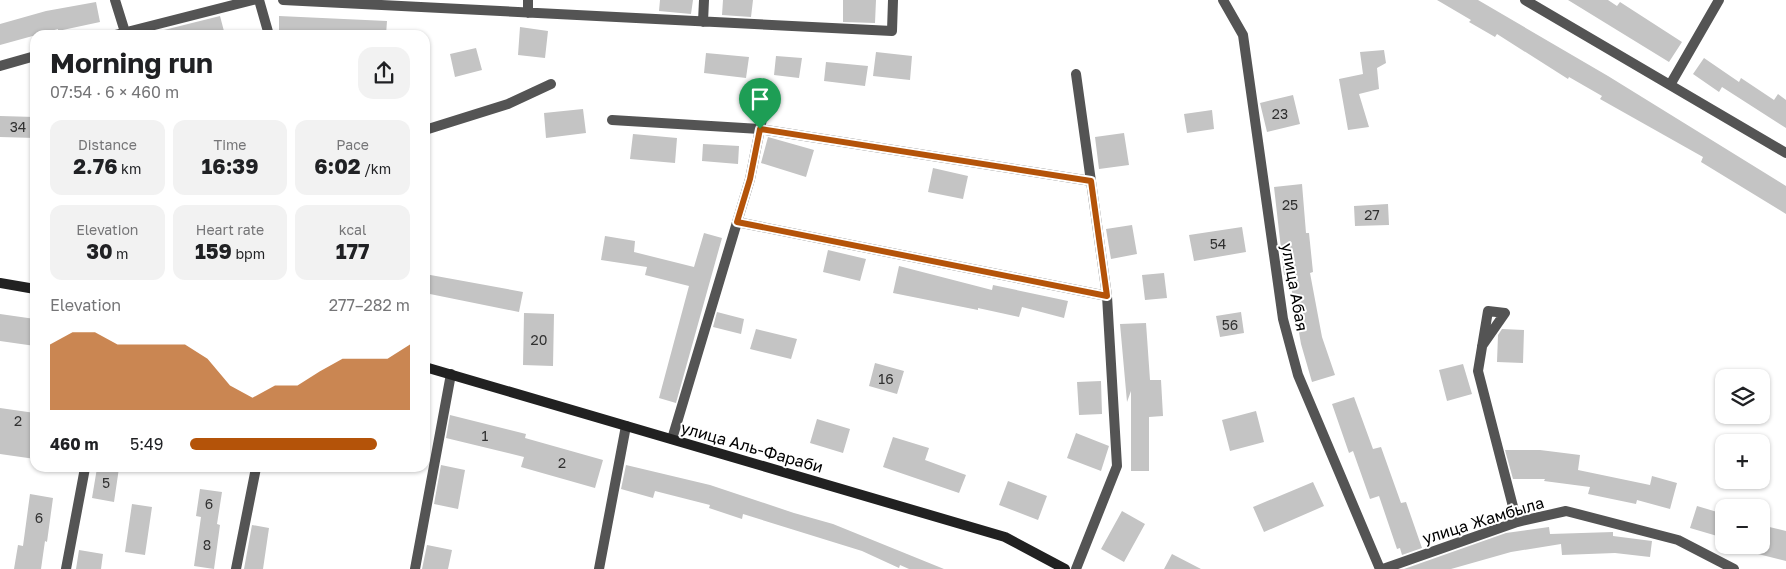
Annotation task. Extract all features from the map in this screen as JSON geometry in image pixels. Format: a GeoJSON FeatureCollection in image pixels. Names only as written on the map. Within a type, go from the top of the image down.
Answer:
{"type":"FeatureCollection","features":[{"type":"Feature","properties":{"kind":"main road"},"geometry":{"type":"LineString","coordinates":[[0,283],[30,288]]}},
{"type":"Feature","properties":{"kind":"main road","name":"улица Аль-Фараби"},"geometry":{"type":"LineString","coordinates":[[430,368],[1005,538],[1065,569]]}},
{"type":"Feature","properties":{"kind":"street"},"geometry":{"type":"LineString","coordinates":[[115,0],[119,30]]}},
{"type":"Feature","properties":{"kind":"street"},"geometry":{"type":"LineString","coordinates":[[136,30],[253,0]]}},
{"type":"Feature","properties":{"kind":"street"},"geometry":{"type":"LineString","coordinates":[[259,0],[268,30]]}},
{"type":"Feature","properties":{"kind":"street"},"geometry":{"type":"LineString","coordinates":[[283,0],[338,1],[528,13],[892,31],[892,0]]}},
{"type":"Feature","properties":{"kind":"street"},"geometry":{"type":"LineString","coordinates":[[528,0],[528,13]]}},
{"type":"Feature","properties":{"kind":"street"},"geometry":{"type":"LineString","coordinates":[[703,22],[704,0]]}},
{"type":"Feature","properties":{"kind":"street","name":"улица Абая"},"geometry":{"type":"LineString","coordinates":[[1223,0],[1243,36],[1283,319],[1298,376],[1382,569]]}},
{"type":"Feature","properties":{"kind":"street"},"geometry":{"type":"LineString","coordinates":[[1525,0],[1786,153]]}},
{"type":"Feature","properties":{"kind":"street"},"geometry":{"type":"LineString","coordinates":[[1670,85],[1719,0]]}},
{"type":"Feature","properties":{"kind":"street"},"geometry":{"type":"LineString","coordinates":[[0,66],[30,57]]}},
{"type":"Feature","properties":{"kind":"street"},"geometry":{"type":"LineString","coordinates":[[1076,74],[1107,296],[1117,466],[1076,569]]}},
{"type":"Feature","properties":{"kind":"street"},"geometry":{"type":"LineString","coordinates":[[430,128],[508,104],[551,84]]}},
{"type":"Feature","properties":{"kind":"street"},"geometry":{"type":"LineString","coordinates":[[672,439],[750,179],[768,89]]}},
{"type":"Feature","properties":{"kind":"street"},"geometry":{"type":"LineString","coordinates":[[612,120],[760,129],[1091,181]]}},
{"type":"Feature","properties":{"kind":"street"},"geometry":{"type":"LineString","coordinates":[[737,222],[1107,296]]}},
{"type":"Feature","properties":{"kind":"street"},"geometry":{"type":"LineString","coordinates":[[1482,346],[1478,371],[1517,522]]}},
{"type":"Feature","properties":{"kind":"street"},"geometry":{"type":"LineString","coordinates":[[415,569],[451,374]]}},
{"type":"Feature","properties":{"kind":"street"},"geometry":{"type":"LineString","coordinates":[[599,569],[626,426]]}},
{"type":"Feature","properties":{"kind":"street"},"geometry":{"type":"LineString","coordinates":[[66,569],[84,472]]}},
{"type":"Feature","properties":{"kind":"street"},"geometry":{"type":"LineString","coordinates":[[236,569],[255,472]]}},
{"type":"Feature","properties":{"kind":"street","name":"улица Жамбыла"},"geometry":{"type":"LineString","coordinates":[[1382,569],[1517,522],[1566,511],[1678,540],[1734,569]]}},
{"type":"Feature","properties":{"kind":"building"},"geometry":{"type":"Polygon","coordinates":[[[660,0],[693,0],[691,14],[659,11],[660,0]]]}},
{"type":"Feature","properties":{"kind":"building"},"geometry":{"type":"Polygon","coordinates":[[[723,0],[753,0],[751,17],[722,15],[723,0]]]}},
{"type":"Feature","properties":{"kind":"building"},"geometry":{"type":"Polygon","coordinates":[[[843,0],[876,0],[875,23],[843,22],[843,0]]]}},
{"type":"Feature","properties":{"kind":"building"},"geometry":{"type":"Polygon","coordinates":[[[1437,0],[1478,0],[1608,76],[1786,186],[1786,214],[1701,162],[1703,157],[1600,99],[1602,96],[1569,77],[1568,79],[1497,34],[1495,37],[1469,22],[1471,20],[1437,0]]]}},
{"type":"Feature","properties":{"kind":"building"},"geometry":{"type":"Polygon","coordinates":[[[1568,0],[1608,0],[1617,6],[1620,2],[1682,42],[1669,62],[1568,0]]]}},
{"type":"Feature","properties":{"kind":"building"},"geometry":{"type":"Polygon","coordinates":[[[96,2],[100,22],[63,30],[30,30],[30,37],[0,45],[0,24],[46,11],[96,2]]]}},
{"type":"Feature","properties":{"kind":"building"},"geometry":{"type":"Polygon","coordinates":[[[220,16],[224,30],[164,30],[220,16]]]}},
{"type":"Feature","properties":{"kind":"building"},"geometry":{"type":"Polygon","coordinates":[[[279,16],[387,21],[386,30],[279,30],[279,16]]]}},
{"type":"Feature","properties":{"kind":"building"},"geometry":{"type":"Polygon","coordinates":[[[520,27],[548,31],[545,58],[518,55],[520,27]]]}},
{"type":"Feature","properties":{"kind":"building"},"geometry":{"type":"Polygon","coordinates":[[[476,48],[482,70],[455,77],[450,54],[476,48]]]}},
{"type":"Feature","properties":{"kind":"building"},"geometry":{"type":"Polygon","coordinates":[[[1384,50],[1386,63],[1377,68],[1379,89],[1359,94],[1369,127],[1348,130],[1339,79],[1363,74],[1360,52],[1384,50]]]}},
{"type":"Feature","properties":{"kind":"building"},"geometry":{"type":"Polygon","coordinates":[[[876,52],[912,56],[910,80],[873,76],[876,52]]]}},
{"type":"Feature","properties":{"kind":"building"},"geometry":{"type":"Polygon","coordinates":[[[706,53],[749,57],[746,78],[704,73],[706,53]]]}},
{"type":"Feature","properties":{"kind":"building"},"geometry":{"type":"Polygon","coordinates":[[[776,56],[802,58],[799,78],[774,75],[776,56]]]}},
{"type":"Feature","properties":{"kind":"building"},"geometry":{"type":"Polygon","coordinates":[[[1704,58],[1739,82],[1741,78],[1774,100],[1778,94],[1786,100],[1786,128],[1722,87],[1719,92],[1693,74],[1704,58]]]}},
{"type":"Feature","properties":{"kind":"building"},"geometry":{"type":"Polygon","coordinates":[[[826,62],[868,66],[865,86],[824,81],[826,62]]]}},
{"type":"Feature","properties":{"kind":"building"},"geometry":{"type":"Polygon","coordinates":[[[1293,95],[1300,124],[1267,132],[1260,103],[1293,95]]]}},
{"type":"Feature","properties":{"kind":"building"},"geometry":{"type":"Polygon","coordinates":[[[583,109],[586,133],[546,138],[544,113],[583,109]]]}},
{"type":"Feature","properties":{"kind":"building"},"geometry":{"type":"Polygon","coordinates":[[[1212,110],[1214,129],[1187,133],[1184,114],[1212,110]]]}},
{"type":"Feature","properties":{"kind":"building"},"geometry":{"type":"Polygon","coordinates":[[[0,116],[30,117],[30,138],[0,137],[0,116]]]}},
{"type":"Feature","properties":{"kind":"building"},"geometry":{"type":"Polygon","coordinates":[[[1124,133],[1129,165],[1099,169],[1095,137],[1124,133]]]}},
{"type":"Feature","properties":{"kind":"building"},"geometry":{"type":"Polygon","coordinates":[[[633,134],[677,138],[675,163],[630,159],[633,134]]]}},
{"type":"Feature","properties":{"kind":"building"},"geometry":{"type":"Polygon","coordinates":[[[768,137],[814,150],[806,177],[761,163],[768,137]]]}},
{"type":"Feature","properties":{"kind":"building"},"geometry":{"type":"Polygon","coordinates":[[[703,144],[739,146],[738,164],[702,161],[703,144]]]}},
{"type":"Feature","properties":{"kind":"building"},"geometry":{"type":"Polygon","coordinates":[[[933,168],[968,176],[963,199],[928,192],[933,168]]]}},
{"type":"Feature","properties":{"kind":"building"},"geometry":{"type":"Polygon","coordinates":[[[1302,184],[1306,233],[1309,233],[1313,272],[1310,273],[1322,337],[1335,375],[1312,382],[1301,344],[1289,275],[1284,275],[1274,187],[1302,184]]]}},
{"type":"Feature","properties":{"kind":"building"},"geometry":{"type":"Polygon","coordinates":[[[1388,204],[1389,225],[1355,226],[1354,206],[1388,204]]]}},
{"type":"Feature","properties":{"kind":"building"},"geometry":{"type":"Polygon","coordinates":[[[1132,225],[1137,254],[1111,259],[1106,229],[1132,225]]]}},
{"type":"Feature","properties":{"kind":"building"},"geometry":{"type":"Polygon","coordinates":[[[1242,227],[1246,252],[1194,261],[1189,235],[1242,227]]]}},
{"type":"Feature","properties":{"kind":"building"},"geometry":{"type":"Polygon","coordinates":[[[704,233],[722,238],[676,403],[659,398],[689,286],[645,275],[647,267],[601,260],[605,236],[635,241],[634,252],[694,267],[704,233]]]}},
{"type":"Feature","properties":{"kind":"building"},"geometry":{"type":"Polygon","coordinates":[[[828,250],[866,259],[860,281],[823,272],[828,250]]]}},
{"type":"Feature","properties":{"kind":"building"},"geometry":{"type":"Polygon","coordinates":[[[899,266],[992,290],[993,285],[1068,301],[1064,318],[1022,307],[1019,317],[893,293],[899,266]]]}},
{"type":"Feature","properties":{"kind":"building"},"geometry":{"type":"Polygon","coordinates":[[[1164,273],[1167,298],[1145,300],[1142,275],[1164,273]]]}},
{"type":"Feature","properties":{"kind":"building"},"geometry":{"type":"Polygon","coordinates":[[[430,275],[523,292],[519,312],[430,294],[430,275]]]}},
{"type":"Feature","properties":{"kind":"building"},"geometry":{"type":"Polygon","coordinates":[[[717,312],[744,319],[741,334],[713,327],[717,312]]]}},
{"type":"Feature","properties":{"kind":"building"},"geometry":{"type":"Polygon","coordinates":[[[1241,312],[1244,333],[1220,337],[1216,316],[1241,312]]]}},
{"type":"Feature","properties":{"kind":"building"},"geometry":{"type":"Polygon","coordinates":[[[524,313],[554,314],[553,366],[523,365],[524,313]]]}},
{"type":"Feature","properties":{"kind":"building"},"geometry":{"type":"Polygon","coordinates":[[[0,314],[30,318],[30,345],[0,341],[0,314]]]}},
{"type":"Feature","properties":{"kind":"building"},"geometry":{"type":"Polygon","coordinates":[[[1146,323],[1150,380],[1161,380],[1163,416],[1149,417],[1149,471],[1131,471],[1131,391],[1127,402],[1120,324],[1146,323]]]}},
{"type":"Feature","properties":{"kind":"building"},"geometry":{"type":"Polygon","coordinates":[[[756,329],[797,339],[791,359],[750,349],[756,329]]]}},
{"type":"Feature","properties":{"kind":"building"},"geometry":{"type":"Polygon","coordinates":[[[1502,329],[1524,330],[1523,363],[1497,362],[1498,335],[1502,329]]]}},
{"type":"Feature","properties":{"kind":"building"},"geometry":{"type":"Polygon","coordinates":[[[875,363],[904,371],[897,394],[869,386],[875,363]]]}},
{"type":"Feature","properties":{"kind":"building"},"geometry":{"type":"Polygon","coordinates":[[[1463,364],[1472,394],[1447,401],[1439,370],[1463,364]]]}},
{"type":"Feature","properties":{"kind":"building"},"geometry":{"type":"Polygon","coordinates":[[[1101,381],[1102,414],[1079,415],[1077,382],[1101,381]]]}},
{"type":"Feature","properties":{"kind":"building"},"geometry":{"type":"Polygon","coordinates":[[[1354,397],[1373,449],[1381,447],[1401,503],[1406,502],[1422,548],[1402,555],[1400,548],[1397,549],[1379,496],[1370,499],[1353,451],[1349,453],[1332,404],[1354,397]]]}},
{"type":"Feature","properties":{"kind":"building"},"geometry":{"type":"Polygon","coordinates":[[[0,408],[30,412],[30,458],[0,454],[0,408]]]}},
{"type":"Feature","properties":{"kind":"building"},"geometry":{"type":"Polygon","coordinates":[[[1256,411],[1264,442],[1230,451],[1222,420],[1256,411]]]}},
{"type":"Feature","properties":{"kind":"building"},"geometry":{"type":"Polygon","coordinates":[[[450,415],[526,434],[525,438],[603,460],[595,488],[521,467],[524,457],[446,438],[450,415]]]}},
{"type":"Feature","properties":{"kind":"building"},"geometry":{"type":"Polygon","coordinates":[[[817,419],[850,429],[843,453],[810,443],[817,419]]]}},
{"type":"Feature","properties":{"kind":"building"},"geometry":{"type":"Polygon","coordinates":[[[1076,433],[1109,446],[1101,471],[1067,458],[1076,433]]]}},
{"type":"Feature","properties":{"kind":"building"},"geometry":{"type":"Polygon","coordinates":[[[893,437],[929,448],[925,460],[966,475],[959,493],[883,467],[893,437]]]}},
{"type":"Feature","properties":{"kind":"building"},"geometry":{"type":"Polygon","coordinates":[[[1505,450],[1540,450],[1580,455],[1578,470],[1650,485],[1652,476],[1677,483],[1670,509],[1637,500],[1636,504],[1588,494],[1590,487],[1544,481],[1545,479],[1513,479],[1505,450]]]}},
{"type":"Feature","properties":{"kind":"building"},"geometry":{"type":"Polygon","coordinates":[[[441,465],[465,470],[458,509],[434,504],[441,465]]]}},
{"type":"Feature","properties":{"kind":"building"},"geometry":{"type":"Polygon","coordinates":[[[626,465],[710,485],[833,524],[944,569],[909,569],[900,565],[899,568],[862,551],[743,514],[742,519],[709,508],[710,505],[655,491],[653,498],[621,489],[626,465]]]}},
{"type":"Feature","properties":{"kind":"building"},"geometry":{"type":"Polygon","coordinates":[[[96,472],[118,472],[114,502],[92,498],[96,472]]]}},
{"type":"Feature","properties":{"kind":"building"},"geometry":{"type":"Polygon","coordinates":[[[1008,481],[1047,496],[1038,520],[999,505],[1008,481]]]}},
{"type":"Feature","properties":{"kind":"building"},"geometry":{"type":"Polygon","coordinates":[[[1313,482],[1324,506],[1264,532],[1253,507],[1313,482]]]}},
{"type":"Feature","properties":{"kind":"building"},"geometry":{"type":"Polygon","coordinates":[[[200,489],[222,492],[217,524],[220,525],[214,569],[194,566],[201,517],[196,516],[200,489]]]}},
{"type":"Feature","properties":{"kind":"building"},"geometry":{"type":"Polygon","coordinates":[[[30,494],[53,498],[47,542],[45,541],[41,569],[14,569],[18,545],[23,546],[30,494]]]}},
{"type":"Feature","properties":{"kind":"building"},"geometry":{"type":"Polygon","coordinates":[[[132,504],[152,507],[145,555],[125,552],[132,504]]]}},
{"type":"Feature","properties":{"kind":"building"},"geometry":{"type":"Polygon","coordinates":[[[1697,506],[1715,511],[1715,535],[1690,528],[1697,506]]]}},
{"type":"Feature","properties":{"kind":"building"},"geometry":{"type":"Polygon","coordinates":[[[1122,511],[1145,524],[1124,562],[1101,549],[1122,511]]]}},
{"type":"Feature","properties":{"kind":"building"},"geometry":{"type":"Polygon","coordinates":[[[252,525],[269,528],[263,569],[244,569],[252,525]]]}},
{"type":"Feature","properties":{"kind":"building"},"geometry":{"type":"Polygon","coordinates":[[[1549,527],[1550,534],[1613,532],[1613,536],[1652,541],[1650,557],[1615,553],[1562,555],[1561,544],[1511,552],[1451,569],[1404,569],[1506,533],[1549,527]]]}},
{"type":"Feature","properties":{"kind":"building"},"geometry":{"type":"Polygon","coordinates":[[[1770,527],[1786,531],[1786,561],[1758,554],[1770,554],[1770,527]]]}},
{"type":"Feature","properties":{"kind":"building"},"geometry":{"type":"Polygon","coordinates":[[[427,545],[452,550],[448,569],[422,569],[427,545]]]}},
{"type":"Feature","properties":{"kind":"building"},"geometry":{"type":"Polygon","coordinates":[[[79,550],[103,554],[101,569],[76,569],[79,550]]]}},
{"type":"Feature","properties":{"kind":"building"},"geometry":{"type":"Polygon","coordinates":[[[1172,554],[1201,569],[1164,569],[1172,554]]]}},
{"type":"Feature","properties":{"kind":"route"},"geometry":{"type":"LineString","coordinates":[[760,129],[1091,181],[1107,296],[737,222],[750,179],[760,129]]}}]}
